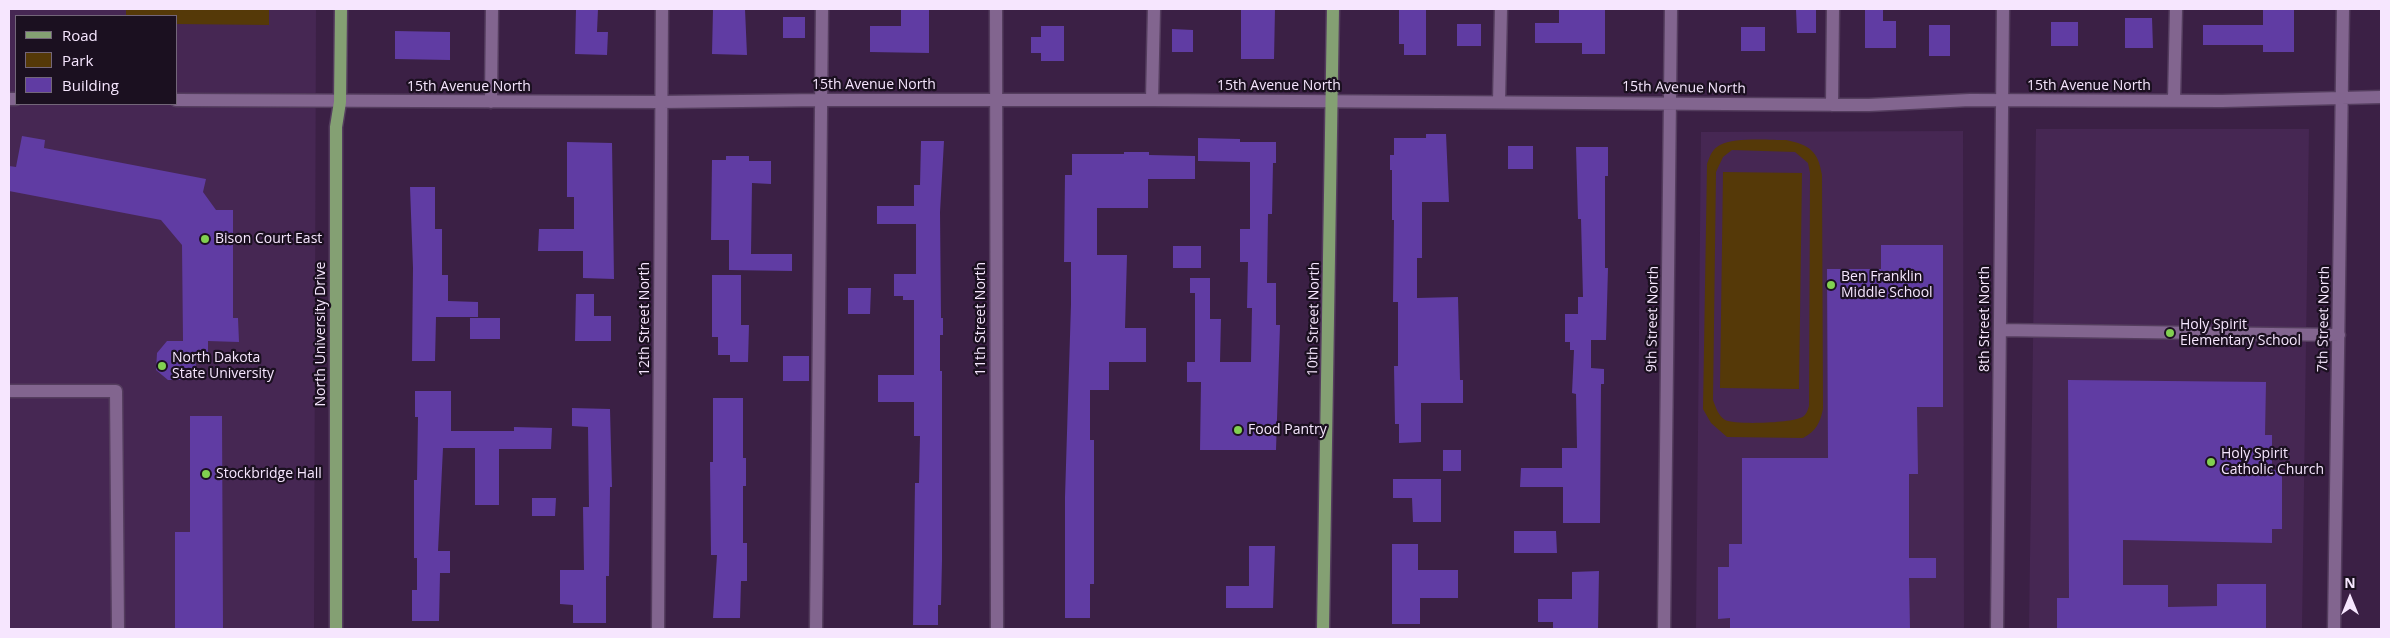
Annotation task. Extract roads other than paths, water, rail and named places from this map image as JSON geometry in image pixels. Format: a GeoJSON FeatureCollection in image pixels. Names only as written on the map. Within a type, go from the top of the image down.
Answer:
{"type":"FeatureCollection","features":[{"type":"Feature","properties":{"kind":"main road","name":"North University Drive"},"geometry":{"type":"LineString","coordinates":[[336,629],[336,127],[340,102],[340,9]]}},
{"type":"Feature","properties":{"kind":"main road","name":"10th Street North"},"geometry":{"type":"LineString","coordinates":[[1323,629],[1333,9]]}},
{"type":"Feature","properties":{"kind":"street"},"geometry":{"type":"LineString","coordinates":[[491,102],[492,9]]}},
{"type":"Feature","properties":{"kind":"street","name":"12th Street North"},"geometry":{"type":"LineString","coordinates":[[658,629],[662,9]]}},
{"type":"Feature","properties":{"kind":"street"},"geometry":{"type":"LineString","coordinates":[[816,629],[822,9]]}},
{"type":"Feature","properties":{"kind":"street","name":"11th Street North"},"geometry":{"type":"LineString","coordinates":[[996,9],[997,629]]}},
{"type":"Feature","properties":{"kind":"street"},"geometry":{"type":"LineString","coordinates":[[1152,100],[1154,9]]}},
{"type":"Feature","properties":{"kind":"street"},"geometry":{"type":"LineString","coordinates":[[1499,102],[1500,9]]}},
{"type":"Feature","properties":{"kind":"street","name":"9th Street North"},"geometry":{"type":"LineString","coordinates":[[1664,629],[1672,9]]}},
{"type":"Feature","properties":{"kind":"street"},"geometry":{"type":"LineString","coordinates":[[1832,105],[1833,9]]}},
{"type":"Feature","properties":{"kind":"street","name":"8th Street North"},"geometry":{"type":"LineString","coordinates":[[1997,629],[2004,9]]}},
{"type":"Feature","properties":{"kind":"street"},"geometry":{"type":"LineString","coordinates":[[2174,100],[2176,9]]}},
{"type":"Feature","properties":{"kind":"street","name":"7th Street North"},"geometry":{"type":"LineString","coordinates":[[2334,629],[2343,9]]}},
{"type":"Feature","properties":{"kind":"street","name":"15th Avenue North"},"geometry":{"type":"LineString","coordinates":[[178,100],[662,102],[1152,100],[1832,105],[2002,101],[2222,101],[2381,97]]}},
{"type":"Feature","properties":{"kind":"street"},"geometry":{"type":"LineString","coordinates":[[2000,330],[2339,336]]}},
{"type":"Feature","properties":{"kind":"street"},"geometry":{"type":"LineString","coordinates":[[9,392],[116,392],[118,629]]}},
{"type":"Feature","properties":{"kind":"place","name":"Bison Court East"},"geometry":{"type":"Point","coordinates":[205,239]}},
{"type":"Feature","properties":{"kind":"place","name":"Ben Franklin Middle School"},"geometry":{"type":"Point","coordinates":[1831,285]}},
{"type":"Feature","properties":{"kind":"place","name":"Holy Spirit Elementary School"},"geometry":{"type":"Point","coordinates":[2170,333]}},
{"type":"Feature","properties":{"kind":"place","name":"North Dakota State University"},"geometry":{"type":"Point","coordinates":[162,366]}},
{"type":"Feature","properties":{"kind":"place","name":"Food Pantry"},"geometry":{"type":"Point","coordinates":[1238,430]}},
{"type":"Feature","properties":{"kind":"place","name":"Holy Spirit Catholic Church"},"geometry":{"type":"Point","coordinates":[2211,462]}},
{"type":"Feature","properties":{"kind":"place","name":"Stockbridge Hall"},"geometry":{"type":"Point","coordinates":[206,474]}}]}
